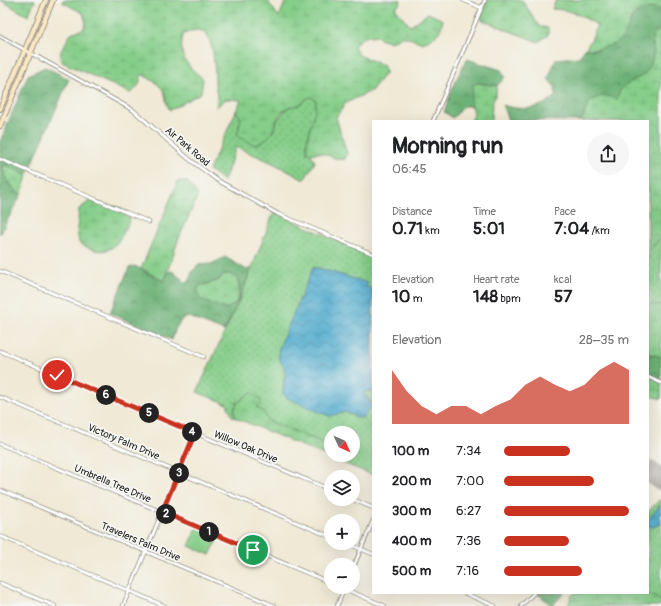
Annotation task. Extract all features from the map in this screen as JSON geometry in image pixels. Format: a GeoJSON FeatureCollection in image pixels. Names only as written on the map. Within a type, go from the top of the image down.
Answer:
{"type":"FeatureCollection","features":[{"type":"Feature","properties":{"kind":"main road"},"geometry":{"type":"LineString","coordinates":[[0,109],[46,0]]}},
{"type":"Feature","properties":{"kind":"main road"},"geometry":{"type":"LineString","coordinates":[[0,126],[53,0]]}},
{"type":"Feature","properties":{"kind":"street"},"geometry":{"type":"LineString","coordinates":[[463,0],[482,8]]}},
{"type":"Feature","properties":{"kind":"street"},"geometry":{"type":"LineString","coordinates":[[433,120],[485,0]]}},
{"type":"Feature","properties":{"kind":"street","name":"Air Park Road"},"geometry":{"type":"LineString","coordinates":[[0,36],[24,51],[133,110],[189,159],[217,180],[278,214],[372,254]]}},
{"type":"Feature","properties":{"kind":"street"},"geometry":{"type":"LineString","coordinates":[[0,159],[148,222]]}},
{"type":"Feature","properties":{"kind":"street"},"geometry":{"type":"LineString","coordinates":[[0,271],[204,357]]}},
{"type":"Feature","properties":{"kind":"street","name":"Willow Oak Drive"},"geometry":{"type":"LineString","coordinates":[[0,351],[324,487]]}},
{"type":"Feature","properties":{"kind":"street"},"geometry":{"type":"LineString","coordinates":[[649,377],[661,383]]}},
{"type":"Feature","properties":{"kind":"street","name":"Victory Palm Drive"},"geometry":{"type":"LineString","coordinates":[[0,397],[324,534]]}},
{"type":"Feature","properties":{"kind":"street"},"geometry":{"type":"LineString","coordinates":[[123,606],[195,433]]}},
{"type":"Feature","properties":{"kind":"street","name":"Umbrella Tree Drive"},"geometry":{"type":"LineString","coordinates":[[0,444],[324,580]]}},
{"type":"Feature","properties":{"kind":"street","name":"Travelers Palm Drive"},"geometry":{"type":"LineString","coordinates":[[0,490],[275,606]]}},
{"type":"Feature","properties":{"kind":"street"},"geometry":{"type":"LineString","coordinates":[[360,502],[372,508]]}},
{"type":"Feature","properties":{"kind":"street"},"geometry":{"type":"LineString","coordinates":[[357,558],[372,523]]}},
{"type":"Feature","properties":{"kind":"street"},"geometry":{"type":"LineString","coordinates":[[0,536],[165,606]]}},
{"type":"Feature","properties":{"kind":"street"},"geometry":{"type":"LineString","coordinates":[[361,549],[372,554]]}},
{"type":"Feature","properties":{"kind":"street"},"geometry":{"type":"LineString","coordinates":[[0,583],[55,606]]}},
{"type":"Feature","properties":{"kind":"street"},"geometry":{"type":"LineString","coordinates":[[337,606],[342,594]]}},
{"type":"Feature","properties":{"kind":"street"},"geometry":{"type":"LineString","coordinates":[[358,594],[385,606]]}},
{"type":"Feature","properties":{"kind":"street"},"geometry":{"type":"LineString","coordinates":[[466,594],[495,606]]}},
{"type":"Feature","properties":{"kind":"street"},"geometry":{"type":"LineString","coordinates":[[521,606],[533,594]]}},
{"type":"Feature","properties":{"kind":"green space"},"geometry":{"type":"Polygon","coordinates":[[[0,0],[35,0],[28,16],[0,0]]]}},
{"type":"Feature","properties":{"kind":"green space"},"geometry":{"type":"Polygon","coordinates":[[[63,0],[269,0],[269,3],[279,17],[286,0],[401,0],[400,4],[395,8],[410,26],[428,13],[443,20],[439,32],[423,43],[406,37],[400,37],[392,42],[379,38],[376,35],[361,38],[354,46],[359,55],[383,65],[386,72],[371,91],[346,103],[336,117],[347,154],[345,159],[341,159],[322,153],[312,154],[307,152],[308,139],[316,106],[316,100],[310,97],[298,105],[287,108],[282,112],[278,117],[271,133],[263,142],[255,145],[237,136],[241,118],[236,111],[241,100],[226,99],[216,107],[217,97],[213,53],[211,43],[207,36],[201,31],[194,30],[183,35],[182,50],[188,65],[203,79],[201,93],[170,110],[165,94],[160,86],[141,74],[138,85],[130,93],[62,62],[60,59],[61,51],[71,33],[83,29],[86,23],[83,13],[62,2],[63,0]]]}},
{"type":"Feature","properties":{"kind":"green space"},"geometry":{"type":"Polygon","coordinates":[[[488,0],[522,0],[539,26],[548,28],[548,35],[538,42],[482,20],[481,15],[488,0]]]}},
{"type":"Feature","properties":{"kind":"green space"},"geometry":{"type":"Polygon","coordinates":[[[556,0],[661,0],[661,9],[649,8],[638,11],[632,17],[625,35],[615,43],[595,49],[585,49],[591,40],[597,25],[564,10],[552,9],[556,0]]]}},
{"type":"Feature","properties":{"kind":"green space"},"geometry":{"type":"Polygon","coordinates":[[[652,7],[661,9],[661,31],[659,30],[652,36],[654,58],[650,68],[643,75],[632,82],[617,101],[602,99],[593,100],[587,107],[581,120],[508,120],[502,105],[517,108],[537,107],[550,101],[556,96],[555,87],[548,79],[556,59],[579,57],[585,49],[596,50],[628,28],[633,16],[642,10],[652,7]]]}},
{"type":"Feature","properties":{"kind":"green space"},"geometry":{"type":"Polygon","coordinates":[[[659,30],[661,31],[661,236],[649,251],[649,120],[581,120],[590,101],[604,96],[617,100],[620,91],[625,85],[646,72],[651,64],[653,53],[652,36],[659,30]]]}},
{"type":"Feature","properties":{"kind":"green space"},"geometry":{"type":"Polygon","coordinates":[[[467,59],[501,70],[505,77],[497,86],[477,83],[471,102],[472,106],[464,106],[453,118],[444,112],[454,84],[467,59]]]}},
{"type":"Feature","properties":{"kind":"green space"},"geometry":{"type":"Polygon","coordinates":[[[45,67],[69,79],[27,176],[13,168],[2,170],[10,185],[21,195],[0,234],[0,142],[28,75],[45,67]]]}},
{"type":"Feature","properties":{"kind":"green space"},"geometry":{"type":"Polygon","coordinates":[[[477,83],[497,86],[492,104],[491,120],[471,120],[474,114],[471,102],[473,85],[477,83]]]}},
{"type":"Feature","properties":{"kind":"green space"},"geometry":{"type":"Polygon","coordinates":[[[310,97],[316,99],[316,105],[310,134],[306,144],[315,162],[304,180],[273,163],[236,147],[224,181],[209,170],[236,111],[241,118],[237,136],[245,139],[273,132],[277,121],[288,107],[294,106],[310,97]]]}},
{"type":"Feature","properties":{"kind":"green space"},"geometry":{"type":"Polygon","coordinates":[[[7,165],[27,176],[21,195],[4,174],[3,166],[7,165]]]}},
{"type":"Feature","properties":{"kind":"green space"},"geometry":{"type":"Polygon","coordinates":[[[178,181],[188,182],[198,195],[179,238],[164,281],[141,269],[178,181]]]}},
{"type":"Feature","properties":{"kind":"green space"},"geometry":{"type":"Polygon","coordinates":[[[90,201],[121,208],[130,219],[121,237],[111,248],[98,251],[79,243],[77,229],[79,209],[90,201]]]}},
{"type":"Feature","properties":{"kind":"green space"},"geometry":{"type":"Polygon","coordinates":[[[274,212],[372,257],[372,289],[366,287],[368,283],[318,268],[313,268],[279,348],[279,358],[285,370],[283,393],[329,415],[346,412],[359,418],[363,418],[372,405],[372,475],[340,462],[360,462],[360,426],[324,426],[324,443],[268,421],[263,411],[256,407],[259,403],[245,396],[234,407],[236,418],[232,416],[227,404],[197,392],[238,303],[274,212]]]}},
{"type":"Feature","properties":{"kind":"green space"},"geometry":{"type":"Polygon","coordinates":[[[661,236],[661,305],[649,304],[649,251],[661,236]]]}},
{"type":"Feature","properties":{"kind":"green space"},"geometry":{"type":"Polygon","coordinates":[[[225,257],[247,270],[251,268],[238,303],[224,331],[189,317],[182,319],[176,328],[172,340],[110,313],[129,268],[135,266],[163,281],[166,272],[172,271],[185,282],[189,282],[192,272],[198,265],[211,264],[225,257]],[[229,274],[212,283],[205,284],[208,303],[225,308],[239,299],[240,285],[237,278],[229,274]]]}},
{"type":"Feature","properties":{"kind":"green space"},"geometry":{"type":"Polygon","coordinates":[[[229,274],[237,278],[239,287],[238,297],[233,305],[224,308],[215,306],[200,299],[197,292],[199,286],[218,281],[224,275],[229,274]]]}},
{"type":"Feature","properties":{"kind":"green space"},"geometry":{"type":"Polygon","coordinates":[[[649,304],[661,305],[661,357],[649,353],[649,304]]]}},
{"type":"Feature","properties":{"kind":"green space"},"geometry":{"type":"Polygon","coordinates":[[[649,353],[661,357],[661,380],[649,374],[649,353]]]}},
{"type":"Feature","properties":{"kind":"green space"},"geometry":{"type":"Polygon","coordinates":[[[649,374],[661,380],[661,399],[649,395],[649,374]]]}},
{"type":"Feature","properties":{"kind":"green space"},"geometry":{"type":"Polygon","coordinates":[[[368,391],[372,392],[372,405],[370,400],[363,393],[368,391]]]}},
{"type":"Feature","properties":{"kind":"green space"},"geometry":{"type":"Polygon","coordinates":[[[251,393],[260,399],[262,403],[256,407],[263,411],[268,421],[324,443],[324,455],[236,418],[234,412],[237,402],[241,401],[245,396],[251,393]]]}},
{"type":"Feature","properties":{"kind":"green space"},"geometry":{"type":"Polygon","coordinates":[[[660,499],[661,506],[649,519],[649,511],[660,499]]]}},
{"type":"Feature","properties":{"kind":"green space"},"geometry":{"type":"Polygon","coordinates":[[[649,524],[661,525],[661,601],[647,594],[649,594],[649,524]]]}},
{"type":"Feature","properties":{"kind":"green space"},"geometry":{"type":"Polygon","coordinates":[[[197,528],[218,538],[210,555],[189,546],[197,528]]]}},
{"type":"Feature","properties":{"kind":"green space"},"geometry":{"type":"Polygon","coordinates":[[[538,594],[563,594],[552,606],[538,594]]]}},
{"type":"Feature","properties":{"kind":"green space"},"geometry":{"type":"Polygon","coordinates":[[[573,594],[644,594],[661,601],[661,606],[568,606],[573,594]]]}},
{"type":"Feature","properties":{"kind":"water"},"geometry":{"type":"Polygon","coordinates":[[[313,268],[318,268],[368,283],[366,287],[372,289],[372,392],[368,391],[363,393],[372,405],[363,418],[359,418],[346,412],[329,416],[287,398],[283,393],[285,370],[279,358],[279,348],[313,268]]]}},
{"type":"Feature","properties":{"kind":"water"},"geometry":{"type":"Polygon","coordinates":[[[660,505],[661,525],[659,524],[654,527],[649,526],[649,519],[660,505]]]}},
{"type":"Feature","properties":{"kind":"runway"},"geometry":{"type":"LineString","coordinates":[[649,471],[661,480]]}},
{"type":"Feature","properties":{"kind":"route"},"geometry":{"type":"LineString","coordinates":[[57,375],[195,433],[162,512],[253,550]]}}]}
